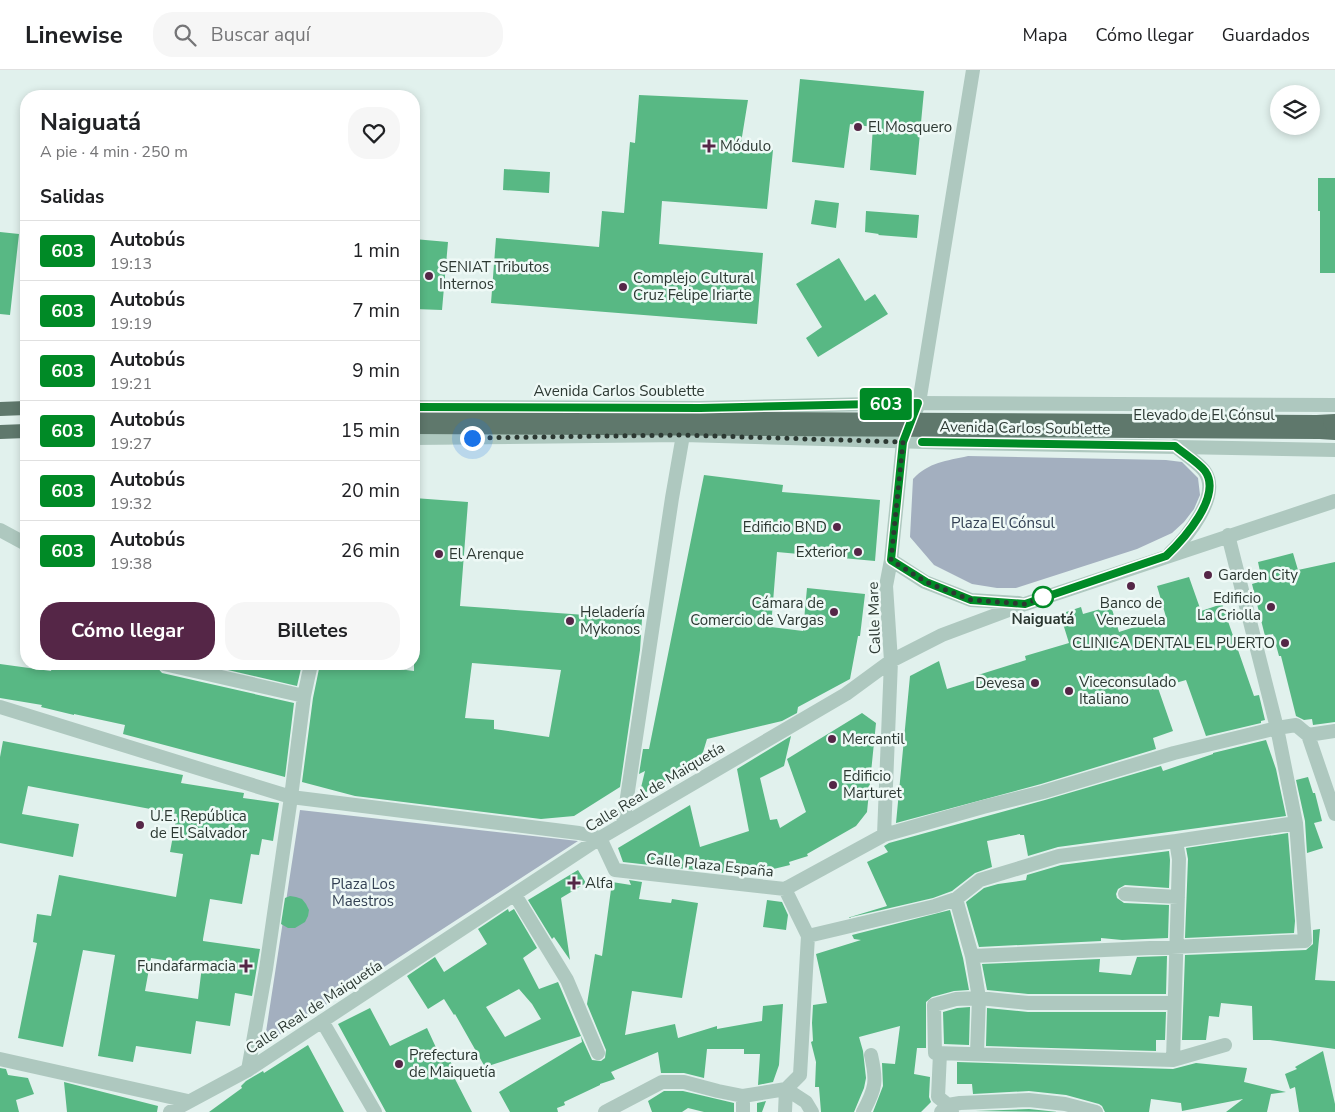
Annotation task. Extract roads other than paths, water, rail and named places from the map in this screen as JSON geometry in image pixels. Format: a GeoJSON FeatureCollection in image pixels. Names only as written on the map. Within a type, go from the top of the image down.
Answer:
{"type":"FeatureCollection","features":[{"type":"Feature","properties":{"kind":"main road"},"geometry":{"type":"LineString","coordinates":[[0,409],[20,408]]}},
{"type":"Feature","properties":{"kind":"main road","name":"Elevado de El Cónsul"},"geometry":{"type":"LineString","coordinates":[[420,417],[1335,421]]}},
{"type":"Feature","properties":{"kind":"main road","name":"Elevado de El Cónsul"},"geometry":{"type":"LineString","coordinates":[[420,428],[1335,433]]}},
{"type":"Feature","properties":{"kind":"main road"},"geometry":{"type":"LineString","coordinates":[[0,432],[20,431]]}},
{"type":"Feature","properties":{"kind":"street","name":"Calle Mare"},"geometry":{"type":"LineString","coordinates":[[884,835],[891,661],[886,586],[891,560],[903,442],[918,403],[973,70]]}},
{"type":"Feature","properties":{"kind":"street","name":"Avenida Carlos Soublette"},"geometry":{"type":"LineString","coordinates":[[420,407],[700,408],[918,403],[1335,406]]}},
{"type":"Feature","properties":{"kind":"street","name":"Avenida Carlos Soublette"},"geometry":{"type":"LineString","coordinates":[[420,438],[683,435],[903,442],[1335,450]]}},
{"type":"Feature","properties":{"kind":"street"},"geometry":{"type":"LineString","coordinates":[[623,824],[683,435]]}},
{"type":"Feature","properties":{"kind":"street","name":"Calle Real de Maiquetía"},"geometry":{"type":"LineString","coordinates":[[1166,556],[1182,541],[1207,503],[1209,483],[1205,471],[1175,446]]}},
{"type":"Feature","properties":{"kind":"street","name":"Calle Real de Maiquetía"},"geometry":{"type":"LineString","coordinates":[[170,1112],[248,1070],[600,838],[846,694],[891,661],[942,635],[1025,604],[1306,509],[1335,501]]}},
{"type":"Feature","properties":{"kind":"street"},"geometry":{"type":"LineString","coordinates":[[1306,509],[1335,508]]}},
{"type":"Feature","properties":{"kind":"street"},"geometry":{"type":"LineString","coordinates":[[0,530],[20,541]]}},
{"type":"Feature","properties":{"kind":"street"},"geometry":{"type":"LineString","coordinates":[[972,956],[1305,942],[1296,823],[1277,728],[1228,535]]}},
{"type":"Feature","properties":{"kind":"street"},"geometry":{"type":"LineString","coordinates":[[891,560],[926,582],[971,600],[1025,604]]}},
{"type":"Feature","properties":{"kind":"street"},"geometry":{"type":"LineString","coordinates":[[190,670],[304,696]]}},
{"type":"Feature","properties":{"kind":"street"},"geometry":{"type":"LineString","coordinates":[[248,1070],[266,969],[309,670]]}},
{"type":"Feature","properties":{"kind":"street"},"geometry":{"type":"LineString","coordinates":[[0,707],[291,797],[600,838]]}},
{"type":"Feature","properties":{"kind":"street","name":"Calle Plaza España"},"geometry":{"type":"LineString","coordinates":[[600,838],[615,870],[785,889],[884,835],[1174,754],[1277,728],[1296,725],[1308,735]]}},
{"type":"Feature","properties":{"kind":"street"},"geometry":{"type":"LineString","coordinates":[[1335,731],[1308,735],[1335,814]]}},
{"type":"Feature","properties":{"kind":"street"},"geometry":{"type":"LineString","coordinates":[[808,936],[935,906],[956,899],[980,880],[1059,856],[1296,823]]}},
{"type":"Feature","properties":{"kind":"street"},"geometry":{"type":"LineString","coordinates":[[1173,1060],[1179,859],[1176,841]]}},
{"type":"Feature","properties":{"kind":"street"},"geometry":{"type":"LineString","coordinates":[[605,1112],[662,1082],[684,1082],[743,1096],[786,1089],[800,1075],[808,936],[785,889]]}},
{"type":"Feature","properties":{"kind":"street"},"geometry":{"type":"LineString","coordinates":[[1125,894],[1178,898]]}},
{"type":"Feature","properties":{"kind":"street"},"geometry":{"type":"LineString","coordinates":[[515,895],[567,980],[598,1053]]}},
{"type":"Feature","properties":{"kind":"street"},"geometry":{"type":"LineString","coordinates":[[956,899],[972,956],[979,998],[977,1053]]}},
{"type":"Feature","properties":{"kind":"street"},"geometry":{"type":"LineString","coordinates":[[1174,1003],[1028,1003],[979,998],[956,999],[934,1005],[935,1053],[1173,1060],[1225,1044]]}},
{"type":"Feature","properties":{"kind":"street"},"geometry":{"type":"LineString","coordinates":[[322,1021],[375,1112]]}},
{"type":"Feature","properties":{"kind":"street"},"geometry":{"type":"LineString","coordinates":[[940,1053],[938,1097],[947,1110],[960,1103],[1029,1106],[1065,1104],[1096,1112]]}},
{"type":"Feature","properties":{"kind":"street"},"geometry":{"type":"LineString","coordinates":[[863,1112],[874,1093],[875,1073],[871,1055]]}},
{"type":"Feature","properties":{"kind":"street"},"geometry":{"type":"LineString","coordinates":[[0,1059],[188,1101]]}},
{"type":"Feature","properties":{"kind":"street"},"geometry":{"type":"LineString","coordinates":[[785,1112],[786,1089]]}},
{"type":"Feature","properties":{"kind":"street"},"geometry":{"type":"LineString","coordinates":[[786,1089],[806,1102],[812,1112]]}},
{"type":"Feature","properties":{"kind":"street"},"geometry":{"type":"LineString","coordinates":[[742,1112],[743,1096]]}},
{"type":"Feature","properties":{"kind":"place","name":"El Mosquero"},"geometry":{"type":"Point","coordinates":[858,127]}},
{"type":"Feature","properties":{"kind":"place","name":"Módulo"},"geometry":{"type":"Point","coordinates":[709,146]}},
{"type":"Feature","properties":{"kind":"place","name":"SENIAT Tributos Internos"},"geometry":{"type":"Point","coordinates":[429,276]}},
{"type":"Feature","properties":{"kind":"place","name":"Complejo Cultural Cruz Felipe Iriarte"},"geometry":{"type":"Point","coordinates":[623,287]}},
{"type":"Feature","properties":{"kind":"place","name":"Edificio BND"},"geometry":{"type":"Point","coordinates":[837,527]}},
{"type":"Feature","properties":{"kind":"place","name":"Exterior"},"geometry":{"type":"Point","coordinates":[858,552]}},
{"type":"Feature","properties":{"kind":"place","name":"El Arenque"},"geometry":{"type":"Point","coordinates":[439,554]}},
{"type":"Feature","properties":{"kind":"place","name":"Garden City"},"geometry":{"type":"Point","coordinates":[1208,575]}},
{"type":"Feature","properties":{"kind":"place","name":"Banco de Venezuela"},"geometry":{"type":"Point","coordinates":[1131,586]}},
{"type":"Feature","properties":{"kind":"place","name":"Naiguatá"},"geometry":{"type":"Point","coordinates":[1043,597]}},
{"type":"Feature","properties":{"kind":"place","name":"Edificio La Criolla"},"geometry":{"type":"Point","coordinates":[1271,607]}},
{"type":"Feature","properties":{"kind":"place","name":"Cámara de Comercio de Vargas"},"geometry":{"type":"Point","coordinates":[834,612]}},
{"type":"Feature","properties":{"kind":"place","name":"Heladería Mykonos"},"geometry":{"type":"Point","coordinates":[570,621]}},
{"type":"Feature","properties":{"kind":"place","name":"CLINICA DENTAL EL PUERTO"},"geometry":{"type":"Point","coordinates":[1285,643]}},
{"type":"Feature","properties":{"kind":"place","name":"Devesa"},"geometry":{"type":"Point","coordinates":[1035,683]}},
{"type":"Feature","properties":{"kind":"place","name":"Viceconsulado Italiano"},"geometry":{"type":"Point","coordinates":[1069,691]}},
{"type":"Feature","properties":{"kind":"place","name":"Mercantil"},"geometry":{"type":"Point","coordinates":[832,739]}},
{"type":"Feature","properties":{"kind":"place","name":"Edificio Marturet"},"geometry":{"type":"Point","coordinates":[833,785]}},
{"type":"Feature","properties":{"kind":"place","name":"U.E. República de El Salvador"},"geometry":{"type":"Point","coordinates":[140,825]}},
{"type":"Feature","properties":{"kind":"place","name":"Alfa"},"geometry":{"type":"Point","coordinates":[574,883]}},
{"type":"Feature","properties":{"kind":"place","name":"Fundafarmacia"},"geometry":{"type":"Point","coordinates":[246,966]}},
{"type":"Feature","properties":{"kind":"place","name":"Prefectura de Maiquetía"},"geometry":{"type":"Point","coordinates":[399,1064]}},
{"type":"Feature","properties":{"kind":"park label","name":"Plaza El Cónsul"},"geometry":{"type":"Point","coordinates":[1003,523]}},
{"type":"Feature","properties":{"kind":"park label","name":"Plaza Los Maestros"},"geometry":{"type":"Point","coordinates":[363,892]}}]}
